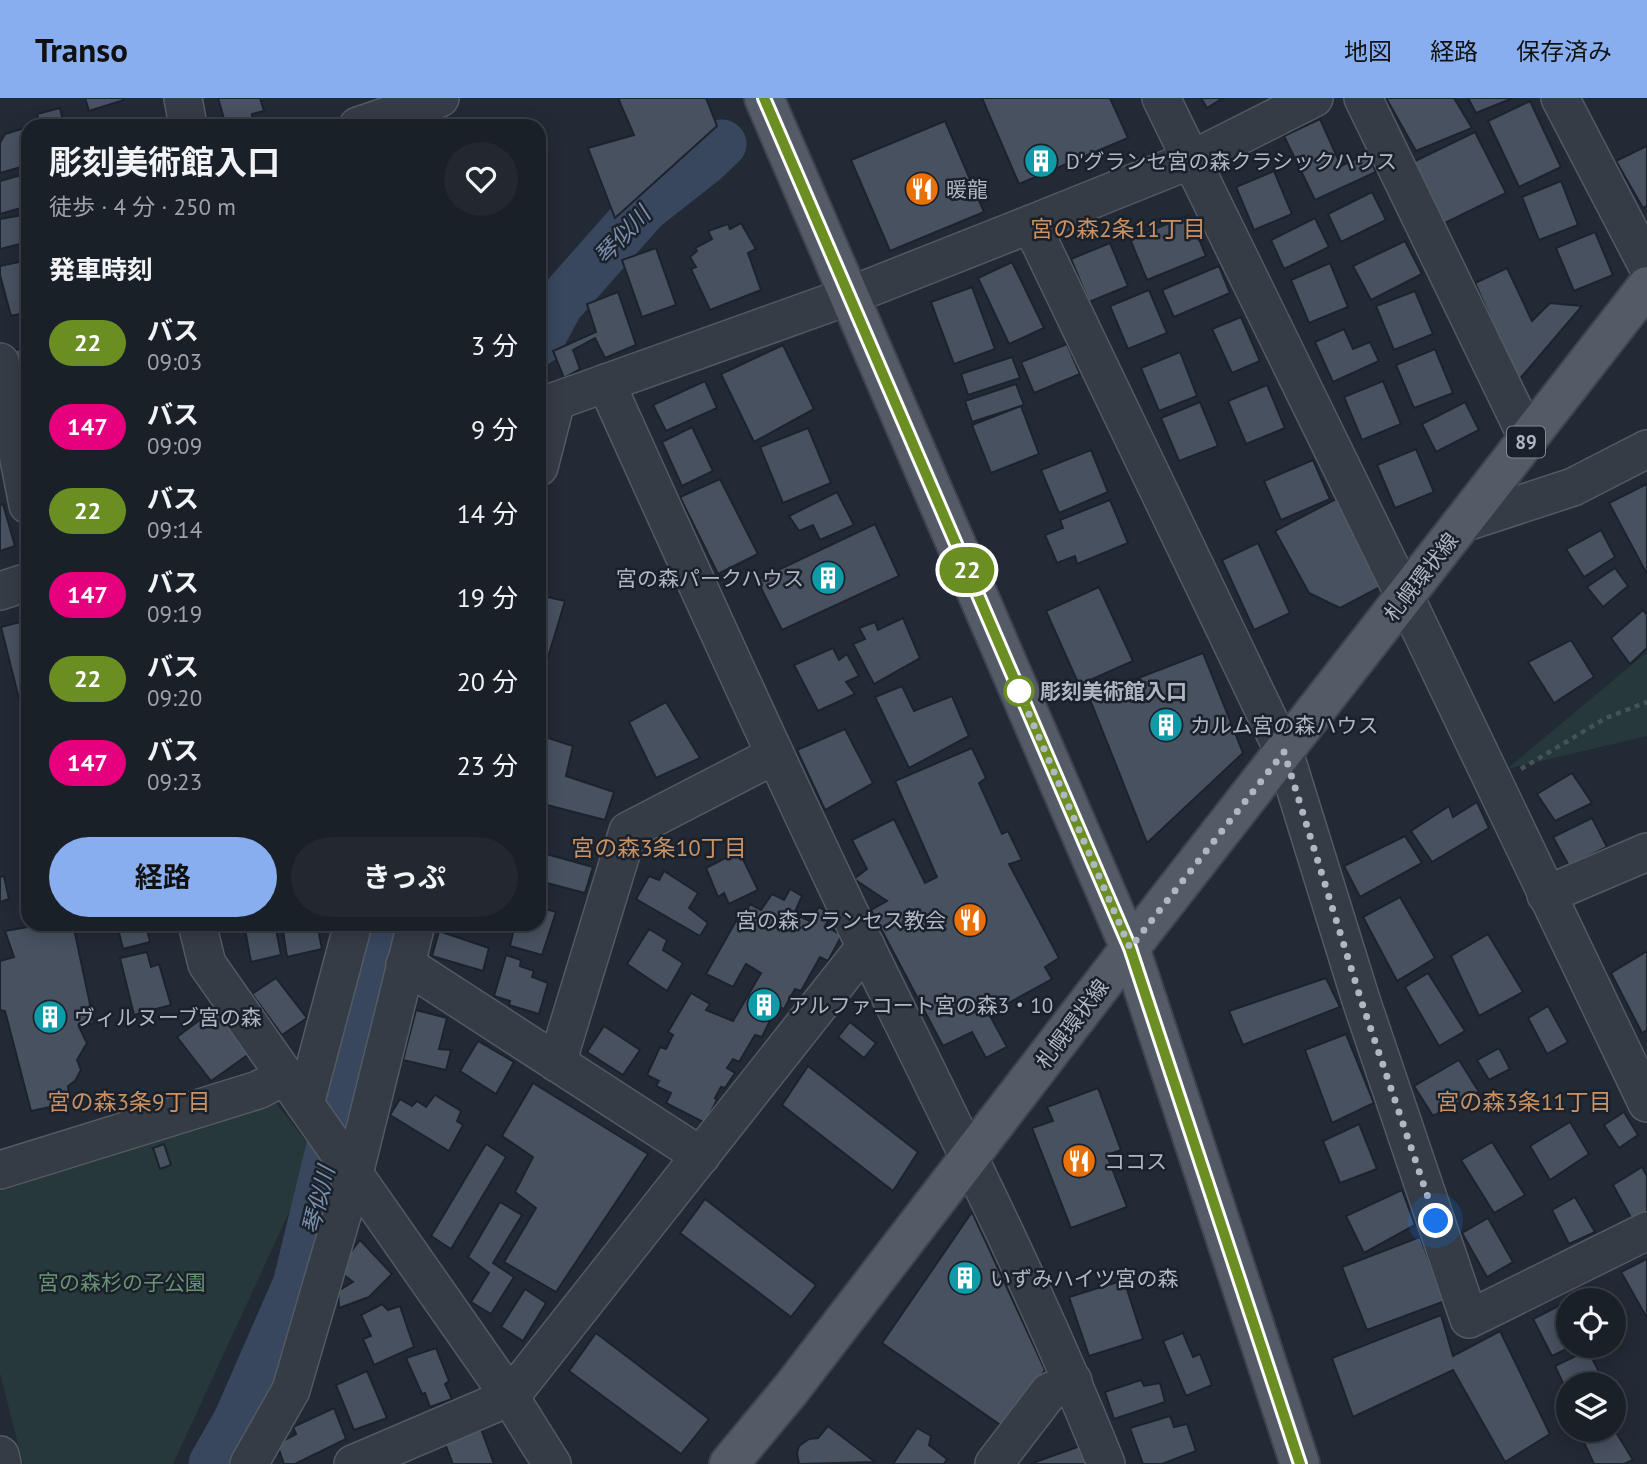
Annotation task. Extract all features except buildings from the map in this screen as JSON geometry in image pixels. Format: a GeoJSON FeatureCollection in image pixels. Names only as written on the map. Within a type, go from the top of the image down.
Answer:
{"type":"FeatureCollection","features":[{"type":"Feature","properties":{"kind":"main road"},"geometry":{"type":"LineString","coordinates":[[764,98],[1130,948],[1300,1464]]}},
{"type":"Feature","properties":{"kind":"main road","name":"札幌環状線"},"geometry":{"type":"LineString","coordinates":[[729,1464],[792,1388],[1130,948],[1647,286]]}},
{"type":"Feature","properties":{"kind":"street"},"geometry":{"type":"LineString","coordinates":[[183,98],[187,119]]}},
{"type":"Feature","properties":{"kind":"street"},"geometry":{"type":"LineString","coordinates":[[378,119],[440,98]]}},
{"type":"Feature","properties":{"kind":"street"},"geometry":{"type":"LineString","coordinates":[[1161,98],[1405,597],[1546,895],[1635,1048],[1647,1103]]}},
{"type":"Feature","properties":{"kind":"street"},"geometry":{"type":"LineString","coordinates":[[547,404],[849,296],[1031,224],[1193,159],[1314,98]]}},
{"type":"Feature","properties":{"kind":"street"},"geometry":{"type":"LineString","coordinates":[[1363,98],[1528,439]]}},
{"type":"Feature","properties":{"kind":"street"},"geometry":{"type":"LineString","coordinates":[[1560,98],[1647,265]]}},
{"type":"Feature","properties":{"kind":"street"},"geometry":{"type":"LineString","coordinates":[[1031,224],[1284,752],[1361,1000],[1469,1319],[1647,1231]]}},
{"type":"Feature","properties":{"kind":"street"},"geometry":{"type":"LineString","coordinates":[[0,362],[21,469]]}},
{"type":"Feature","properties":{"kind":"street"},"geometry":{"type":"LineString","coordinates":[[606,383],[775,755],[970,1158],[1073,1381],[1106,1464]]}},
{"type":"Feature","properties":{"kind":"street"},"geometry":{"type":"LineString","coordinates":[[1463,523],[1573,487],[1647,449]]}},
{"type":"Feature","properties":{"kind":"street"},"geometry":{"type":"LineString","coordinates":[[0,591],[21,584]]}},
{"type":"Feature","properties":{"kind":"street"},"geometry":{"type":"LineString","coordinates":[[557,1063],[628,831],[775,755]]}},
{"type":"Feature","properties":{"kind":"street"},"geometry":{"type":"LineString","coordinates":[[1546,895],[1647,852]]}},
{"type":"Feature","properties":{"kind":"street"},"geometry":{"type":"LineString","coordinates":[[199,931],[207,964],[510,1397],[552,1464]]}},
{"type":"Feature","properties":{"kind":"street"},"geometry":{"type":"LineString","coordinates":[[303,1100],[351,931]]}},
{"type":"Feature","properties":{"kind":"street"},"geometry":{"type":"LineString","coordinates":[[249,1464],[291,1390],[348,1165],[414,931]]}},
{"type":"Feature","properties":{"kind":"street"},"geometry":{"type":"LineString","coordinates":[[353,1464],[510,1397],[866,946]]}},
{"type":"Feature","properties":{"kind":"street"},"geometry":{"type":"LineString","coordinates":[[405,964],[701,1156]]}},
{"type":"Feature","properties":{"kind":"street"},"geometry":{"type":"LineString","coordinates":[[0,1170],[258,1090],[303,1100]]}},
{"type":"Feature","properties":{"kind":"street"},"geometry":{"type":"LineString","coordinates":[[994,1464],[1049,1392],[1073,1381]]}},
{"type":"Feature","properties":{"kind":"street"},"geometry":{"type":"LineString","coordinates":[[0,1455],[2,1464]]}},
{"type":"Feature","properties":{"kind":"path"},"geometry":{"type":"LineString","coordinates":[[1513,774],[1606,718],[1647,702]]}},
{"type":"Feature","properties":{"kind":"green space"},"geometry":{"type":"Polygon","coordinates":[[[1647,652],[1647,736],[1507,769],[1647,652]]]}},
{"type":"Feature","properties":{"kind":"green space","name":"宮の森杉の子公園"},"geometry":{"type":"Polygon","coordinates":[[[275,1102],[316,1154],[173,1464],[23,1464],[0,1373],[0,1191],[275,1102]]]}},
{"type":"Feature","properties":{"kind":"waterway","name":"琴似川"},"geometry":{"type":"LineString","coordinates":[[546,328],[559,304],[644,208],[722,144]]}},
{"type":"Feature","properties":{"kind":"waterway","name":"琴似川"},"geometry":{"type":"LineString","coordinates":[[213,1464],[237,1422],[297,1285],[387,931]]}},
{"type":"Feature","properties":{"kind":"bus line","name":"22"},"geometry":{"type":"LineString","coordinates":[[764,98],[1130,948],[1300,1464]]}},
{"type":"Feature","properties":{"kind":"place","name":"D'グランセ宮の森クラシックハウス"},"geometry":{"type":"Point","coordinates":[1041,161]}},
{"type":"Feature","properties":{"kind":"place","name":"暖龍"},"geometry":{"type":"Point","coordinates":[922,189]}},
{"type":"Feature","properties":{"kind":"place","name":"宮の森パークハウス"},"geometry":{"type":"Point","coordinates":[828,578]}},
{"type":"Feature","properties":{"kind":"place","name":"彫刻美術館入口"},"geometry":{"type":"Point","coordinates":[1019,691]}},
{"type":"Feature","properties":{"kind":"place","name":"カルム宮の森ハウス"},"geometry":{"type":"Point","coordinates":[1166,725]}},
{"type":"Feature","properties":{"kind":"place","name":"宮の森フランセス教会"},"geometry":{"type":"Point","coordinates":[970,920]}},
{"type":"Feature","properties":{"kind":"place","name":"アルファコート宮の森3・10"},"geometry":{"type":"Point","coordinates":[764,1005]}},
{"type":"Feature","properties":{"kind":"place","name":"ヴィルヌーブ宮の森"},"geometry":{"type":"Point","coordinates":[50,1017]}},
{"type":"Feature","properties":{"kind":"place","name":"ココス"},"geometry":{"type":"Point","coordinates":[1079,1161]}},
{"type":"Feature","properties":{"kind":"place","name":"いずみハイツ宮の森"},"geometry":{"type":"Point","coordinates":[965,1278]}},
{"type":"Feature","properties":{"kind":"district","name":"宮の森2条11丁目"},"geometry":{"type":"Point","coordinates":[1118,228]}},
{"type":"Feature","properties":{"kind":"district","name":"宮の森3条10丁目"},"geometry":{"type":"Point","coordinates":[659,847]}},
{"type":"Feature","properties":{"kind":"district","name":"宮の森3条9丁目"},"geometry":{"type":"Point","coordinates":[129,1101]}},
{"type":"Feature","properties":{"kind":"district","name":"宮の森3条11丁目"},"geometry":{"type":"Point","coordinates":[1524,1101]}},
{"type":"Feature","properties":{"kind":"route"},"geometry":{"type":"LineString","coordinates":[[1019,691],[1130,948],[1284,752],[1361,1000],[1436,1221]]}}]}
